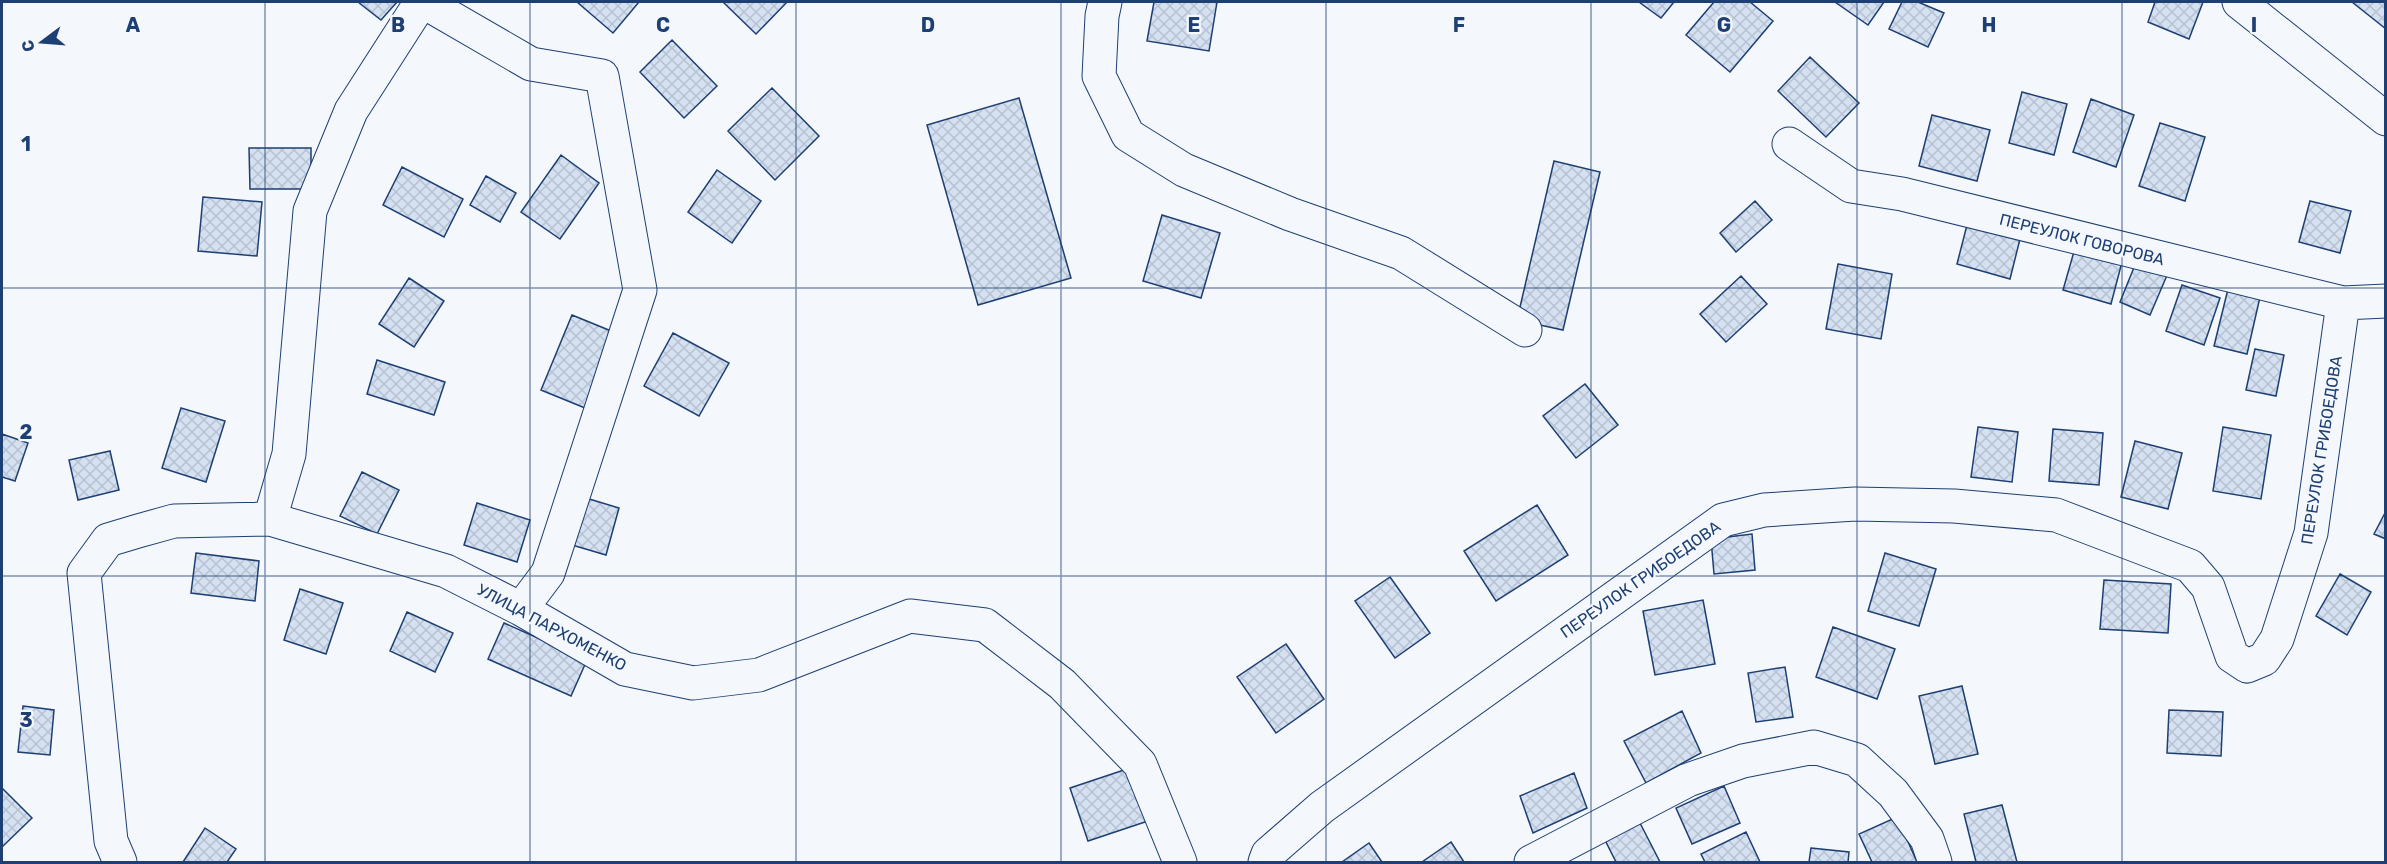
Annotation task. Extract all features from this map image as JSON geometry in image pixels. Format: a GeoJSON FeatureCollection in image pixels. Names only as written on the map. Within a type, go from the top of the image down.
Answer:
{"type":"FeatureCollection","features":[{"type":"Feature","properties":{"kind":"street"},"geometry":{"type":"LineString","coordinates":[[270,519],[289,454],[310,211],[351,111],[422,2],[531,64],[602,76],[640,290],[548,573],[521,609]]}},
{"type":"Feature","properties":{"kind":"street"},"geometry":{"type":"LineString","coordinates":[[1105,2],[1102,16],[1099,76],[1128,135],[1184,170],[1290,214],[1401,253],[1525,330]]}},
{"type":"Feature","properties":{"kind":"street"},"geometry":{"type":"LineString","coordinates":[[2239,2],[2385,119]]}},
{"type":"Feature","properties":{"kind":"street","name":"ПЕРЕУЛОК ГОВОРОВА"},"geometry":{"type":"LineString","coordinates":[[1789,144],[1851,186],[1902,194],[2343,303],[2385,301]]}},
{"type":"Feature","properties":{"kind":"street","name":"ПЕРЕУЛОК ГРИБОЕДОВА"},"geometry":{"type":"LineString","coordinates":[[1265,862],[1268,854],[1322,807],[1723,520],[1764,510],[1866,504],[1954,506],[2056,515],[2190,567],[2208,587],[2232,656],[2247,666],[2264,659],[2277,639],[2311,533],[2343,303]]}},
{"type":"Feature","properties":{"kind":"street","name":"УЛИЦА ПАРХОМЕНКО"},"geometry":{"type":"LineString","coordinates":[[120,862],[111,841],[84,573],[108,540],[138,531],[174,521],[270,519],[446,571],[521,609],[625,669],[693,683],[759,675],[910,616],[984,625],[1062,684],[1140,765],[1180,862]]}},
{"type":"Feature","properties":{"kind":"street"},"geometry":{"type":"LineString","coordinates":[[1531,862],[1688,780],[1743,762],[1814,747],[1857,760],[1893,793],[1927,839],[1935,862]]}},
{"type":"Feature","properties":{"kind":"building"},"geometry":{"type":"Polygon","coordinates":[[[358,2],[397,2],[381,20],[358,2]]]}},
{"type":"Feature","properties":{"kind":"building"},"geometry":{"type":"Polygon","coordinates":[[[577,2],[639,2],[613,33],[577,2]]]}},
{"type":"Feature","properties":{"kind":"building"},"geometry":{"type":"Polygon","coordinates":[[[723,2],[787,2],[756,34],[723,2]]]}},
{"type":"Feature","properties":{"kind":"building"},"geometry":{"type":"Polygon","coordinates":[[[1154,2],[1217,2],[1209,51],[1147,41],[1154,2]]]}},
{"type":"Feature","properties":{"kind":"building"},"geometry":{"type":"Polygon","coordinates":[[[1639,2],[1674,2],[1661,18],[1639,2]]]}},
{"type":"Feature","properties":{"kind":"building"},"geometry":{"type":"Polygon","coordinates":[[[1714,2],[1750,2],[1773,21],[1730,72],[1686,35],[1714,2]]]}},
{"type":"Feature","properties":{"kind":"building"},"geometry":{"type":"Polygon","coordinates":[[[1835,2],[1884,2],[1868,25],[1835,2]]]}},
{"type":"Feature","properties":{"kind":"building"},"geometry":{"type":"Polygon","coordinates":[[[1902,2],[1918,2],[1944,13],[1928,47],[1889,29],[1902,2]]]}},
{"type":"Feature","properties":{"kind":"building"},"geometry":{"type":"Polygon","coordinates":[[[2155,2],[2203,2],[2189,39],[2148,22],[2155,2]]]}},
{"type":"Feature","properties":{"kind":"building"},"geometry":{"type":"Polygon","coordinates":[[[2352,2],[2386,2],[2386,29],[2352,2]]]}},
{"type":"Feature","properties":{"kind":"building"},"geometry":{"type":"Polygon","coordinates":[[[672,40],[717,86],[684,118],[640,72],[672,40]]]}},
{"type":"Feature","properties":{"kind":"building"},"geometry":{"type":"Polygon","coordinates":[[[1810,57],[1859,103],[1826,137],[1778,91],[1810,57]]]}},
{"type":"Feature","properties":{"kind":"building"},"geometry":{"type":"Polygon","coordinates":[[[772,88],[819,136],[775,180],[728,131],[772,88]]]}},
{"type":"Feature","properties":{"kind":"building"},"geometry":{"type":"Polygon","coordinates":[[[2022,92],[2067,104],[2054,155],[2009,143],[2022,92]]]}},
{"type":"Feature","properties":{"kind":"building"},"geometry":{"type":"Polygon","coordinates":[[[1019,98],[1071,278],[978,305],[927,125],[1019,98]]]}},
{"type":"Feature","properties":{"kind":"building"},"geometry":{"type":"Polygon","coordinates":[[[2091,99],[2134,115],[2116,167],[2073,152],[2091,99]]]}},
{"type":"Feature","properties":{"kind":"building"},"geometry":{"type":"Polygon","coordinates":[[[1932,115],[1990,130],[1977,181],[1919,166],[1932,115]]]}},
{"type":"Feature","properties":{"kind":"building"},"geometry":{"type":"Polygon","coordinates":[[[2160,123],[2205,137],[2185,201],[2139,186],[2160,123]]]}},
{"type":"Feature","properties":{"kind":"building"},"geometry":{"type":"Polygon","coordinates":[[[249,148],[311,148],[311,189],[250,189],[249,148]]]}},
{"type":"Feature","properties":{"kind":"building"},"geometry":{"type":"Polygon","coordinates":[[[561,155],[599,183],[560,239],[521,212],[561,155]]]}},
{"type":"Feature","properties":{"kind":"building"},"geometry":{"type":"Polygon","coordinates":[[[1554,161],[1600,172],[1563,330],[1517,320],[1554,161]]]}},
{"type":"Feature","properties":{"kind":"building"},"geometry":{"type":"Polygon","coordinates":[[[402,167],[463,199],[444,237],[383,205],[402,167]]]}},
{"type":"Feature","properties":{"kind":"building"},"geometry":{"type":"Polygon","coordinates":[[[717,170],[761,201],[732,243],[688,212],[717,170]]]}},
{"type":"Feature","properties":{"kind":"building"},"geometry":{"type":"Polygon","coordinates":[[[486,176],[516,193],[500,222],[470,205],[486,176]]]}},
{"type":"Feature","properties":{"kind":"building"},"geometry":{"type":"Polygon","coordinates":[[[203,197],[262,202],[257,256],[198,251],[203,197]]]}},
{"type":"Feature","properties":{"kind":"building"},"geometry":{"type":"Polygon","coordinates":[[[1755,201],[1772,220],[1736,252],[1720,233],[1755,201]]]}},
{"type":"Feature","properties":{"kind":"building"},"geometry":{"type":"Polygon","coordinates":[[[2310,201],[2351,211],[2340,253],[2299,242],[2310,201]]]}},
{"type":"Feature","properties":{"kind":"building"},"geometry":{"type":"Polygon","coordinates":[[[1162,215],[1220,233],[1201,298],[1143,281],[1162,215]]]}},
{"type":"Feature","properties":{"kind":"building"},"geometry":{"type":"Polygon","coordinates":[[[1967,225],[2020,239],[2010,279],[1957,264],[1967,225]]]}},
{"type":"Feature","properties":{"kind":"building"},"geometry":{"type":"Polygon","coordinates":[[[2075,248],[2122,262],[2111,304],[2063,290],[2075,248]]]}},
{"type":"Feature","properties":{"kind":"building"},"geometry":{"type":"Polygon","coordinates":[[[2137,260],[2168,273],[2150,315],[2120,302],[2137,260]]]}},
{"type":"Feature","properties":{"kind":"building"},"geometry":{"type":"Polygon","coordinates":[[[1838,264],[1892,274],[1881,339],[1826,329],[1838,264]]]}},
{"type":"Feature","properties":{"kind":"building"},"geometry":{"type":"Polygon","coordinates":[[[1741,276],[1767,304],[1726,342],[1700,314],[1741,276]]]}},
{"type":"Feature","properties":{"kind":"building"},"geometry":{"type":"Polygon","coordinates":[[[409,278],[444,301],[414,347],[379,324],[409,278]]]}},
{"type":"Feature","properties":{"kind":"building"},"geometry":{"type":"Polygon","coordinates":[[[2182,285],[2220,298],[2204,345],[2166,331],[2182,285]]]}},
{"type":"Feature","properties":{"kind":"building"},"geometry":{"type":"Polygon","coordinates":[[[2228,289],[2260,297],[2247,354],[2214,346],[2228,289]]]}},
{"type":"Feature","properties":{"kind":"building"},"geometry":{"type":"Polygon","coordinates":[[[572,315],[616,333],[585,408],[541,390],[572,315]]]}},
{"type":"Feature","properties":{"kind":"building"},"geometry":{"type":"Polygon","coordinates":[[[673,333],[729,363],[699,416],[644,386],[673,333]]]}},
{"type":"Feature","properties":{"kind":"building"},"geometry":{"type":"Polygon","coordinates":[[[2255,349],[2284,355],[2276,396],[2246,390],[2255,349]]]}},
{"type":"Feature","properties":{"kind":"building"},"geometry":{"type":"Polygon","coordinates":[[[377,360],[445,382],[434,415],[367,394],[377,360]]]}},
{"type":"Feature","properties":{"kind":"building"},"geometry":{"type":"Polygon","coordinates":[[[1585,384],[1618,425],[1576,458],[1543,416],[1585,384]]]}},
{"type":"Feature","properties":{"kind":"building"},"geometry":{"type":"Polygon","coordinates":[[[181,408],[225,421],[206,482],[162,468],[181,408]]]}},
{"type":"Feature","properties":{"kind":"building"},"geometry":{"type":"Polygon","coordinates":[[[1978,427],[2018,432],[2012,482],[1971,477],[1978,427]]]}},
{"type":"Feature","properties":{"kind":"building"},"geometry":{"type":"Polygon","coordinates":[[[2223,427],[2271,435],[2261,499],[2213,491],[2223,427]]]}},
{"type":"Feature","properties":{"kind":"building"},"geometry":{"type":"Polygon","coordinates":[[[2053,429],[2103,433],[2099,485],[2049,481],[2053,429]]]}},
{"type":"Feature","properties":{"kind":"building"},"geometry":{"type":"Polygon","coordinates":[[[2,434],[28,443],[15,481],[2,477],[2,434]]]}},
{"type":"Feature","properties":{"kind":"building"},"geometry":{"type":"Polygon","coordinates":[[[2135,441],[2182,453],[2168,509],[2121,497],[2135,441]]]}},
{"type":"Feature","properties":{"kind":"building"},"geometry":{"type":"Polygon","coordinates":[[[110,451],[119,490],[78,500],[69,460],[110,451]]]}},
{"type":"Feature","properties":{"kind":"building"},"geometry":{"type":"Polygon","coordinates":[[[362,472],[399,490],[377,534],[340,516],[362,472]]]}},
{"type":"Feature","properties":{"kind":"building"},"geometry":{"type":"Polygon","coordinates":[[[586,498],[619,508],[606,555],[572,545],[586,498]]]}},
{"type":"Feature","properties":{"kind":"building"},"geometry":{"type":"Polygon","coordinates":[[[477,503],[530,520],[517,562],[464,545],[477,503]]]}},
{"type":"Feature","properties":{"kind":"building"},"geometry":{"type":"Polygon","coordinates":[[[1537,505],[1568,555],[1496,601],[1464,551],[1537,505]]]}},
{"type":"Feature","properties":{"kind":"building"},"geometry":{"type":"Polygon","coordinates":[[[2386,511],[2386,539],[2374,534],[2386,511]]]}},
{"type":"Feature","properties":{"kind":"building"},"geometry":{"type":"Polygon","coordinates":[[[1752,534],[1755,570],[1714,574],[1711,539],[1752,534]]]}},
{"type":"Feature","properties":{"kind":"building"},"geometry":{"type":"Polygon","coordinates":[[[196,553],[259,561],[255,601],[191,593],[196,553]]]}},
{"type":"Feature","properties":{"kind":"building"},"geometry":{"type":"Polygon","coordinates":[[[1885,553],[1936,569],[1919,626],[1868,611],[1885,553]]]}},
{"type":"Feature","properties":{"kind":"building"},"geometry":{"type":"Polygon","coordinates":[[[2340,574],[2371,592],[2347,635],[2316,616],[2340,574]]]}},
{"type":"Feature","properties":{"kind":"building"},"geometry":{"type":"Polygon","coordinates":[[[1390,577],[1430,633],[1395,658],[1355,601],[1390,577]]]}},
{"type":"Feature","properties":{"kind":"building"},"geometry":{"type":"Polygon","coordinates":[[[2104,580],[2171,584],[2168,633],[2100,629],[2104,580]]]}},
{"type":"Feature","properties":{"kind":"building"},"geometry":{"type":"Polygon","coordinates":[[[300,589],[343,603],[326,654],[284,640],[300,589]]]}},
{"type":"Feature","properties":{"kind":"building"},"geometry":{"type":"Polygon","coordinates":[[[1703,600],[1715,664],[1655,675],[1643,611],[1703,600]]]}},
{"type":"Feature","properties":{"kind":"building"},"geometry":{"type":"Polygon","coordinates":[[[407,612],[453,633],[435,672],[390,651],[407,612]]]}},
{"type":"Feature","properties":{"kind":"building"},"geometry":{"type":"Polygon","coordinates":[[[504,623],[587,660],[571,696],[488,659],[504,623]]]}},
{"type":"Feature","properties":{"kind":"building"},"geometry":{"type":"Polygon","coordinates":[[[1833,627],[1895,649],[1877,699],[1816,677],[1833,627]]]}},
{"type":"Feature","properties":{"kind":"building"},"geometry":{"type":"Polygon","coordinates":[[[1286,644],[1324,699],[1276,733],[1237,677],[1286,644]]]}},
{"type":"Feature","properties":{"kind":"building"},"geometry":{"type":"Polygon","coordinates":[[[1785,667],[1793,717],[1756,722],[1748,673],[1785,667]]]}},
{"type":"Feature","properties":{"kind":"building"},"geometry":{"type":"Polygon","coordinates":[[[1962,686],[1978,754],[1935,764],[1919,696],[1962,686]]]}},
{"type":"Feature","properties":{"kind":"building"},"geometry":{"type":"Polygon","coordinates":[[[23,706],[54,710],[50,755],[18,752],[23,706]]]}},
{"type":"Feature","properties":{"kind":"building"},"geometry":{"type":"Polygon","coordinates":[[[2169,710],[2223,712],[2221,756],[2167,753],[2169,710]]]}},
{"type":"Feature","properties":{"kind":"building"},"geometry":{"type":"Polygon","coordinates":[[[1682,711],[1701,753],[1646,783],[1624,741],[1682,711]]]}},
{"type":"Feature","properties":{"kind":"building"},"geometry":{"type":"Polygon","coordinates":[[[1133,767],[1151,820],[1088,841],[1070,788],[1133,767]]]}},
{"type":"Feature","properties":{"kind":"building"},"geometry":{"type":"Polygon","coordinates":[[[1574,773],[1587,808],[1533,833],[1520,796],[1574,773]]]}},
{"type":"Feature","properties":{"kind":"building"},"geometry":{"type":"Polygon","coordinates":[[[1724,786],[1740,823],[1692,844],[1676,808],[1724,786]]]}},
{"type":"Feature","properties":{"kind":"building"},"geometry":{"type":"Polygon","coordinates":[[[2,790],[32,818],[2,847],[2,790]]]}},
{"type":"Feature","properties":{"kind":"building"},"geometry":{"type":"Polygon","coordinates":[[[2002,805],[2017,862],[1976,862],[1964,814],[2002,805]]]}},
{"type":"Feature","properties":{"kind":"building"},"geometry":{"type":"Polygon","coordinates":[[[1897,817],[1917,862],[1872,862],[1859,834],[1897,817]]]}},
{"type":"Feature","properties":{"kind":"building"},"geometry":{"type":"Polygon","coordinates":[[[1640,823],[1660,862],[1616,862],[1605,840],[1640,823]]]}},
{"type":"Feature","properties":{"kind":"building"},"geometry":{"type":"Polygon","coordinates":[[[205,828],[236,849],[227,862],[183,862],[205,828]]]}},
{"type":"Feature","properties":{"kind":"building"},"geometry":{"type":"Polygon","coordinates":[[[1746,832],[1760,862],[1705,862],[1701,854],[1746,832]]]}},
{"type":"Feature","properties":{"kind":"building"},"geometry":{"type":"Polygon","coordinates":[[[1451,842],[1464,862],[1422,862],[1451,842]]]}},
{"type":"Feature","properties":{"kind":"building"},"geometry":{"type":"Polygon","coordinates":[[[1369,843],[1382,862],[1342,862],[1369,843]]]}},
{"type":"Feature","properties":{"kind":"building"},"geometry":{"type":"Polygon","coordinates":[[[1811,848],[1849,852],[1848,862],[1809,862],[1811,848]]]}}]}
